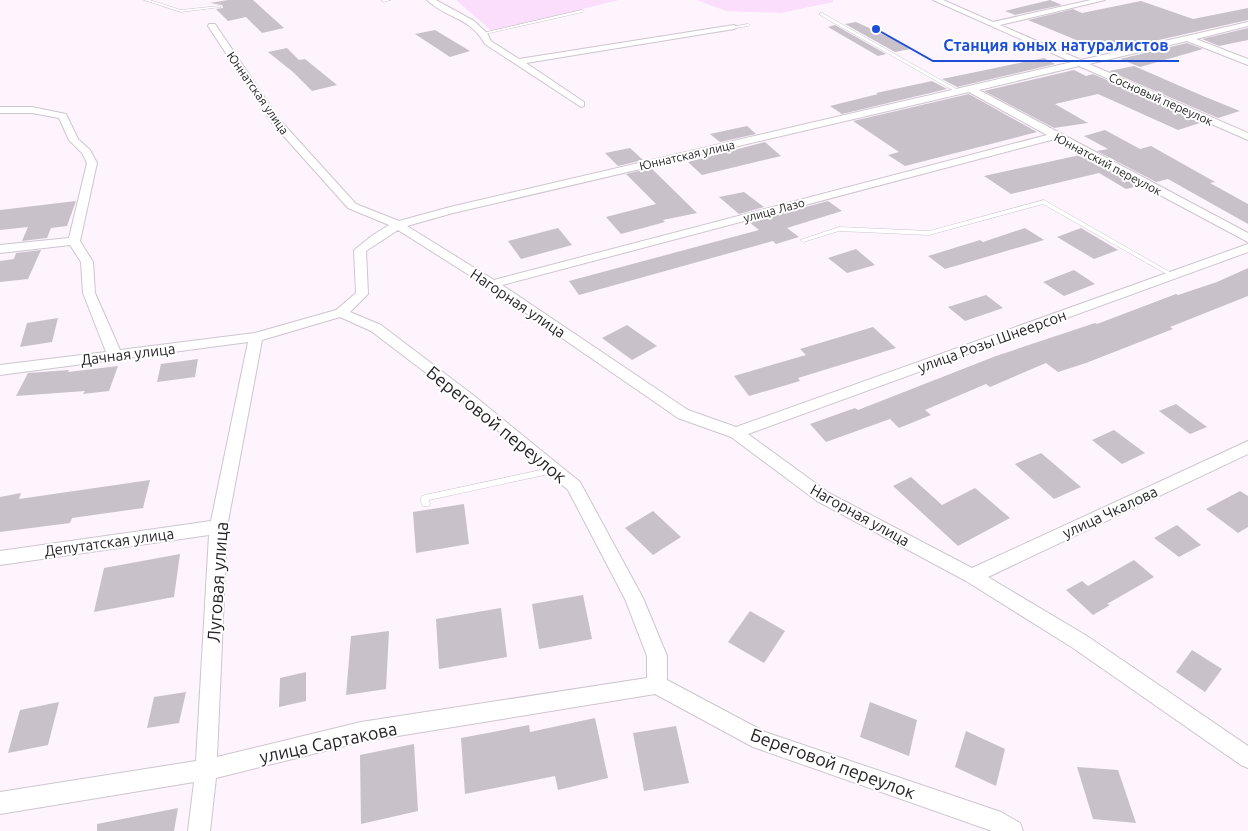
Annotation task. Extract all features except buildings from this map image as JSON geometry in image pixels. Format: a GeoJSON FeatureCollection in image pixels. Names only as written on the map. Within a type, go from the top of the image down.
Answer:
{"type":"FeatureCollection","features":[{"type":"Feature","properties":{"kind":"street"},"geometry":{"type":"LineString","coordinates":[[432,0],[447,10],[465,18],[485,32],[488,42],[581,104]]}},
{"type":"Feature","properties":{"kind":"street","name":"Сосновый переулок"},"geometry":{"type":"LineString","coordinates":[[937,0],[1248,138]]}},
{"type":"Feature","properties":{"kind":"street"},"geometry":{"type":"LineString","coordinates":[[994,24],[1101,0]]}},
{"type":"Feature","properties":{"kind":"street","name":"Юннатская улица"},"geometry":{"type":"LineString","coordinates":[[212,26],[275,121],[352,206],[398,225],[460,208],[963,89],[1248,24]]}},
{"type":"Feature","properties":{"kind":"street"},"geometry":{"type":"LineString","coordinates":[[517,62],[734,27]]}},
{"type":"Feature","properties":{"kind":"street"},"geometry":{"type":"LineString","coordinates":[[1187,38],[1248,62]]}},
{"type":"Feature","properties":{"kind":"street","name":"Юннатский переулок"},"geometry":{"type":"LineString","coordinates":[[963,89],[1248,238]]}},
{"type":"Feature","properties":{"kind":"street"},"geometry":{"type":"LineString","coordinates":[[0,110],[15,109],[47,112],[63,116],[74,140],[86,152],[92,163],[74,240],[87,262],[89,293],[115,356]]}},
{"type":"Feature","properties":{"kind":"street","name":"улица Лазо"},"geometry":{"type":"LineString","coordinates":[[492,284],[1056,136]]}},
{"type":"Feature","properties":{"kind":"street"},"geometry":{"type":"LineString","coordinates":[[341,313],[362,294],[360,250],[377,236],[398,225]]}},
{"type":"Feature","properties":{"kind":"street","name":"Нагорная улица"},"geometry":{"type":"LineString","coordinates":[[398,225],[492,284],[683,414],[736,433],[823,497],[972,576],[1080,642],[1248,758]]}},
{"type":"Feature","properties":{"kind":"street"},"geometry":{"type":"LineString","coordinates":[[0,249],[74,240]]}},
{"type":"Feature","properties":{"kind":"street","name":"улица Розы Шнеерсон"},"geometry":{"type":"LineString","coordinates":[[736,433],[1248,248]]}},
{"type":"Feature","properties":{"kind":"street","name":"Дачная улица"},"geometry":{"type":"LineString","coordinates":[[0,370],[256,336],[341,313]]}},
{"type":"Feature","properties":{"kind":"street","name":"Береговой переулок"},"geometry":{"type":"LineString","coordinates":[[341,313],[376,328],[468,398],[574,486],[634,598],[657,656],[657,685],[760,740],[1001,822],[1012,831]]}},
{"type":"Feature","properties":{"kind":"street","name":"Луговая улица"},"geometry":{"type":"LineString","coordinates":[[199,831],[206,770],[218,527],[256,336]]}},
{"type":"Feature","properties":{"kind":"street","name":"улица Чкалова"},"geometry":{"type":"LineString","coordinates":[[972,576],[1248,448]]}},
{"type":"Feature","properties":{"kind":"street","name":"Депутатская улица"},"geometry":{"type":"LineString","coordinates":[[0,558],[218,527]]}},
{"type":"Feature","properties":{"kind":"street","name":"улица Сартакова"},"geometry":{"type":"LineString","coordinates":[[0,804],[206,770],[360,732],[657,685]]}},
{"type":"Feature","properties":{"kind":"lane"},"geometry":{"type":"LineString","coordinates":[[146,0],[181,11],[218,7]]}},
{"type":"Feature","properties":{"kind":"lane"},"geometry":{"type":"LineString","coordinates":[[383,1],[389,0]]}},
{"type":"Feature","properties":{"kind":"lane"},"geometry":{"type":"LineString","coordinates":[[485,32],[582,11]]}},
{"type":"Feature","properties":{"kind":"lane"},"geometry":{"type":"LineString","coordinates":[[821,14],[963,89]]}},
{"type":"Feature","properties":{"kind":"lane"},"geometry":{"type":"LineString","coordinates":[[734,27],[748,24]]}},
{"type":"Feature","properties":{"kind":"lane"},"geometry":{"type":"LineString","coordinates":[[803,240],[839,228],[928,232],[1044,202],[1172,276]]}},
{"type":"Feature","properties":{"kind":"lane"},"geometry":{"type":"LineString","coordinates":[[426,504],[425,498],[555,470]]}},
{"type":"Feature","properties":{"kind":"shaded area"},"geometry":{"type":"Polygon","coordinates":[[[456,0],[619,0],[492,31],[456,0]]]}},
{"type":"Feature","properties":{"kind":"shaded area"},"geometry":{"type":"Polygon","coordinates":[[[697,0],[833,0],[833,2],[781,13],[726,11],[697,0]]]}},
{"type":"Feature","properties":{"kind":"place","name":"Станция юных натуралистов"},"geometry":{"type":"Point","coordinates":[876,29]}}]}
